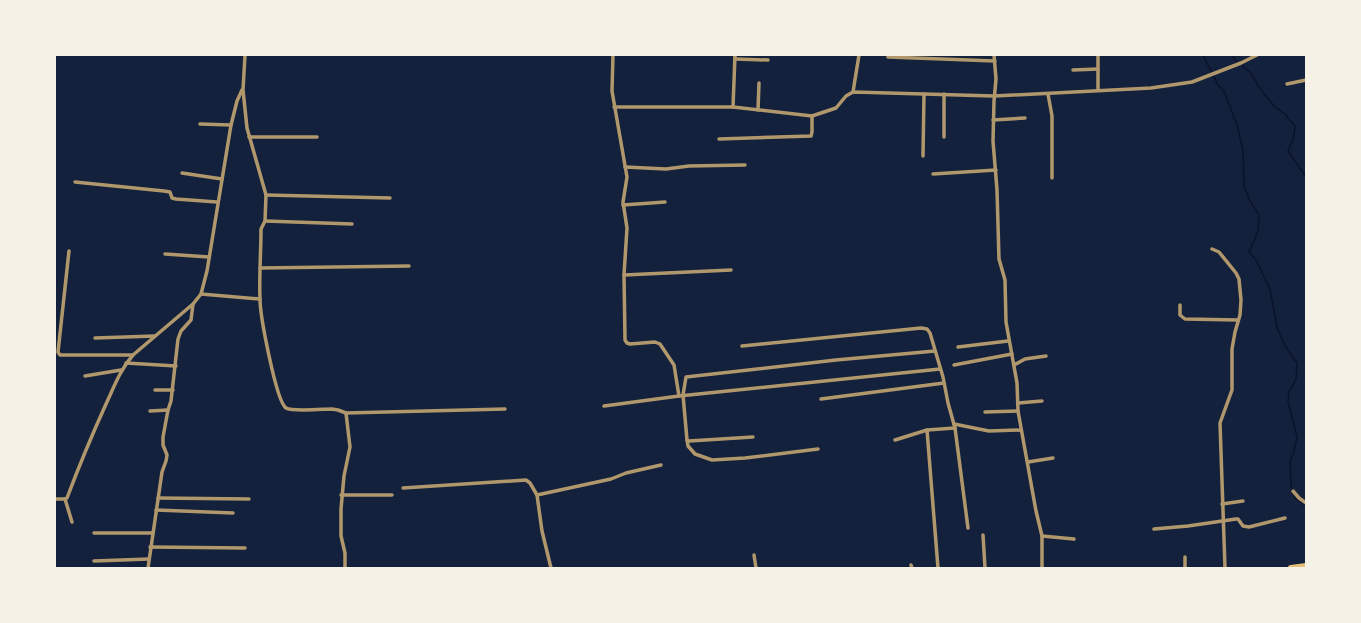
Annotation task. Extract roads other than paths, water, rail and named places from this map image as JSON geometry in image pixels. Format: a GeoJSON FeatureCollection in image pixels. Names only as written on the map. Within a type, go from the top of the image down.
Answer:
{"type":"FeatureCollection","features":[{"type":"Feature","properties":{"kind":"highway"},"geometry":{"type":"LineString","coordinates":[[1290,568],[1306,566]]}},
{"type":"Feature","properties":{"kind":"street"},"geometry":{"type":"LineString","coordinates":[[245,55],[242,90],[249,137],[266,196],[265,221],[262,229],[260,299],[273,374],[284,405],[291,410],[332,409],[346,413],[505,409]]}},
{"type":"Feature","properties":{"kind":"street"},"geometry":{"type":"LineString","coordinates":[[613,55],[612,91],[627,177],[623,205],[627,228],[624,275],[626,342],[630,344],[655,342],[660,344],[674,365],[681,396],[688,446],[695,454],[712,460],[745,458],[818,449]]}},
{"type":"Feature","properties":{"kind":"street"},"geometry":{"type":"LineString","coordinates":[[854,92],[858,55]]}},
{"type":"Feature","properties":{"kind":"street"},"geometry":{"type":"LineString","coordinates":[[994,55],[993,120],[998,214],[998,250],[1000,265],[1005,280],[1006,322],[1008,342],[1014,365],[1018,411],[1042,536],[1042,568]]}},
{"type":"Feature","properties":{"kind":"street"},"geometry":{"type":"LineString","coordinates":[[1098,55],[1098,90]]}},
{"type":"Feature","properties":{"kind":"street"},"geometry":{"type":"LineString","coordinates":[[614,107],[733,107],[812,116],[836,108],[846,96],[854,92],[994,96],[1175,86],[1204,78],[1257,55]]}},
{"type":"Feature","properties":{"kind":"street"},"geometry":{"type":"LineString","coordinates":[[733,107],[735,57],[768,60]]}},
{"type":"Feature","properties":{"kind":"street"},"geometry":{"type":"LineString","coordinates":[[888,57],[995,60]]}},
{"type":"Feature","properties":{"kind":"street"},"geometry":{"type":"LineString","coordinates":[[1073,70],[1098,69]]}},
{"type":"Feature","properties":{"kind":"street"},"geometry":{"type":"LineString","coordinates":[[1287,84],[1306,80]]}},
{"type":"Feature","properties":{"kind":"street"},"geometry":{"type":"LineString","coordinates":[[758,110],[759,83]]}},
{"type":"Feature","properties":{"kind":"street"},"geometry":{"type":"LineString","coordinates":[[65,499],[67,498],[84,454],[121,370],[132,355],[193,304],[201,294],[227,159],[231,125],[237,101],[242,90]]}},
{"type":"Feature","properties":{"kind":"street"},"geometry":{"type":"LineString","coordinates":[[923,156],[924,94]]}},
{"type":"Feature","properties":{"kind":"street"},"geometry":{"type":"LineString","coordinates":[[944,94],[944,137]]}},
{"type":"Feature","properties":{"kind":"street"},"geometry":{"type":"LineString","coordinates":[[1048,94],[1052,116],[1052,178]]}},
{"type":"Feature","properties":{"kind":"street"},"geometry":{"type":"LineString","coordinates":[[719,139],[811,136],[812,116]]}},
{"type":"Feature","properties":{"kind":"street"},"geometry":{"type":"LineString","coordinates":[[993,120],[1025,118]]}},
{"type":"Feature","properties":{"kind":"street"},"geometry":{"type":"LineString","coordinates":[[200,124],[231,125]]}},
{"type":"Feature","properties":{"kind":"street"},"geometry":{"type":"LineString","coordinates":[[249,137],[317,137]]}},
{"type":"Feature","properties":{"kind":"street"},"geometry":{"type":"LineString","coordinates":[[625,167],[666,169],[689,166],[745,165]]}},
{"type":"Feature","properties":{"kind":"street"},"geometry":{"type":"LineString","coordinates":[[933,174],[996,170]]}},
{"type":"Feature","properties":{"kind":"street"},"geometry":{"type":"LineString","coordinates":[[182,173],[222,179]]}},
{"type":"Feature","properties":{"kind":"street"},"geometry":{"type":"LineString","coordinates":[[75,182],[169,192],[172,198],[218,202]]}},
{"type":"Feature","properties":{"kind":"street"},"geometry":{"type":"LineString","coordinates":[[266,196],[390,198]]}},
{"type":"Feature","properties":{"kind":"street"},"geometry":{"type":"LineString","coordinates":[[623,205],[665,202]]}},
{"type":"Feature","properties":{"kind":"street"},"geometry":{"type":"LineString","coordinates":[[265,221],[352,224]]}},
{"type":"Feature","properties":{"kind":"street"},"geometry":{"type":"LineString","coordinates":[[1212,249],[1219,252],[1239,279],[1241,300],[1232,349],[1232,389],[1220,423],[1224,568]]}},
{"type":"Feature","properties":{"kind":"street"},"geometry":{"type":"LineString","coordinates":[[69,251],[58,352],[60,355],[132,355]]}},
{"type":"Feature","properties":{"kind":"street"},"geometry":{"type":"LineString","coordinates":[[165,254],[209,257]]}},
{"type":"Feature","properties":{"kind":"street"},"geometry":{"type":"LineString","coordinates":[[260,268],[408,266]]}},
{"type":"Feature","properties":{"kind":"street"},"geometry":{"type":"LineString","coordinates":[[624,275],[731,270]]}},
{"type":"Feature","properties":{"kind":"street"},"geometry":{"type":"LineString","coordinates":[[201,294],[260,299]]}},
{"type":"Feature","properties":{"kind":"street"},"geometry":{"type":"LineString","coordinates":[[148,568],[162,472],[166,461],[166,454],[162,441],[173,390],[179,335],[191,320],[193,304]]}},
{"type":"Feature","properties":{"kind":"street"},"geometry":{"type":"LineString","coordinates":[[1180,305],[1180,315],[1185,319],[1238,320]]}},
{"type":"Feature","properties":{"kind":"street"},"geometry":{"type":"LineString","coordinates":[[742,346],[925,328],[930,333],[955,426],[968,528]]}},
{"type":"Feature","properties":{"kind":"street"},"geometry":{"type":"LineString","coordinates":[[96,338],[155,336]]}},
{"type":"Feature","properties":{"kind":"street"},"geometry":{"type":"LineString","coordinates":[[958,347],[1008,342]]}},
{"type":"Feature","properties":{"kind":"street"},"geometry":{"type":"LineString","coordinates":[[681,396],[685,379],[688,376],[935,351]]}},
{"type":"Feature","properties":{"kind":"street"},"geometry":{"type":"LineString","coordinates":[[954,365],[1012,354]]}},
{"type":"Feature","properties":{"kind":"street"},"geometry":{"type":"LineString","coordinates":[[1014,365],[1025,359],[1046,356]]}},
{"type":"Feature","properties":{"kind":"street"},"geometry":{"type":"LineString","coordinates":[[126,363],[176,366]]}},
{"type":"Feature","properties":{"kind":"street"},"geometry":{"type":"LineString","coordinates":[[604,406],[681,396],[940,369]]}},
{"type":"Feature","properties":{"kind":"street"},"geometry":{"type":"LineString","coordinates":[[85,376],[121,370]]}},
{"type":"Feature","properties":{"kind":"street"},"geometry":{"type":"LineString","coordinates":[[821,399],[944,383]]}},
{"type":"Feature","properties":{"kind":"street"},"geometry":{"type":"LineString","coordinates":[[155,390],[173,390]]}},
{"type":"Feature","properties":{"kind":"street"},"geometry":{"type":"LineString","coordinates":[[1018,403],[1042,401]]}},
{"type":"Feature","properties":{"kind":"street"},"geometry":{"type":"LineString","coordinates":[[150,412],[168,410]]}},
{"type":"Feature","properties":{"kind":"street"},"geometry":{"type":"LineString","coordinates":[[985,412],[1018,411]]}},
{"type":"Feature","properties":{"kind":"street"},"geometry":{"type":"LineString","coordinates":[[345,568],[345,553],[341,536],[341,495],[350,447],[346,413]]}},
{"type":"Feature","properties":{"kind":"street"},"geometry":{"type":"LineString","coordinates":[[895,440],[927,430],[955,426],[989,431],[1021,430]]}},
{"type":"Feature","properties":{"kind":"street"},"geometry":{"type":"LineString","coordinates":[[927,430],[938,568]]}},
{"type":"Feature","properties":{"kind":"street"},"geometry":{"type":"LineString","coordinates":[[687,440],[753,437]]}},
{"type":"Feature","properties":{"kind":"street"},"geometry":{"type":"LineString","coordinates":[[1028,462],[1053,458]]}},
{"type":"Feature","properties":{"kind":"street"},"geometry":{"type":"LineString","coordinates":[[536,495],[611,480],[626,473],[661,465]]}},
{"type":"Feature","properties":{"kind":"street"},"geometry":{"type":"LineString","coordinates":[[403,488],[526,480],[530,483],[536,495],[542,531],[551,568]]}},
{"type":"Feature","properties":{"kind":"street"},"geometry":{"type":"LineString","coordinates":[[1293,491],[1306,503]]}},
{"type":"Feature","properties":{"kind":"street"},"geometry":{"type":"LineString","coordinates":[[341,495],[392,495]]}},
{"type":"Feature","properties":{"kind":"street"},"geometry":{"type":"LineString","coordinates":[[158,498],[249,499]]}},
{"type":"Feature","properties":{"kind":"street"},"geometry":{"type":"LineString","coordinates":[[55,499],[65,499]]}},
{"type":"Feature","properties":{"kind":"street"},"geometry":{"type":"LineString","coordinates":[[65,499],[72,522]]}},
{"type":"Feature","properties":{"kind":"street"},"geometry":{"type":"LineString","coordinates":[[1222,504],[1243,501]]}},
{"type":"Feature","properties":{"kind":"street"},"geometry":{"type":"LineString","coordinates":[[156,510],[233,513]]}},
{"type":"Feature","properties":{"kind":"street"},"geometry":{"type":"LineString","coordinates":[[1154,529],[1238,520],[1244,526],[1249,527],[1285,518]]}},
{"type":"Feature","properties":{"kind":"street"},"geometry":{"type":"LineString","coordinates":[[94,533],[153,533]]}},
{"type":"Feature","properties":{"kind":"street"},"geometry":{"type":"LineString","coordinates":[[983,535],[985,568]]}},
{"type":"Feature","properties":{"kind":"street"},"geometry":{"type":"LineString","coordinates":[[1042,536],[1074,539]]}},
{"type":"Feature","properties":{"kind":"street"},"geometry":{"type":"LineString","coordinates":[[150,547],[245,548]]}},
{"type":"Feature","properties":{"kind":"street"},"geometry":{"type":"LineString","coordinates":[[754,555],[756,568]]}},
{"type":"Feature","properties":{"kind":"street"},"geometry":{"type":"LineString","coordinates":[[1185,557],[1185,568]]}},
{"type":"Feature","properties":{"kind":"street"},"geometry":{"type":"LineString","coordinates":[[94,561],[149,559]]}},
{"type":"Feature","properties":{"kind":"waterway"},"geometry":{"type":"LineString","coordinates":[[1203,55],[1218,85],[1224,91],[1237,125],[1243,150],[1244,186],[1250,201],[1259,215],[1258,231],[1249,252],[1256,260],[1270,289],[1277,327],[1284,344],[1297,363],[1296,380],[1289,391],[1288,402],[1297,437],[1294,452],[1290,461],[1291,485],[1296,499],[1306,506]]}},
{"type":"Feature","properties":{"kind":"waterway"},"geometry":{"type":"LineString","coordinates":[[1232,55],[1235,60],[1250,72],[1259,87],[1275,107],[1285,114],[1295,126],[1294,136],[1288,151],[1306,177]]}}]}
